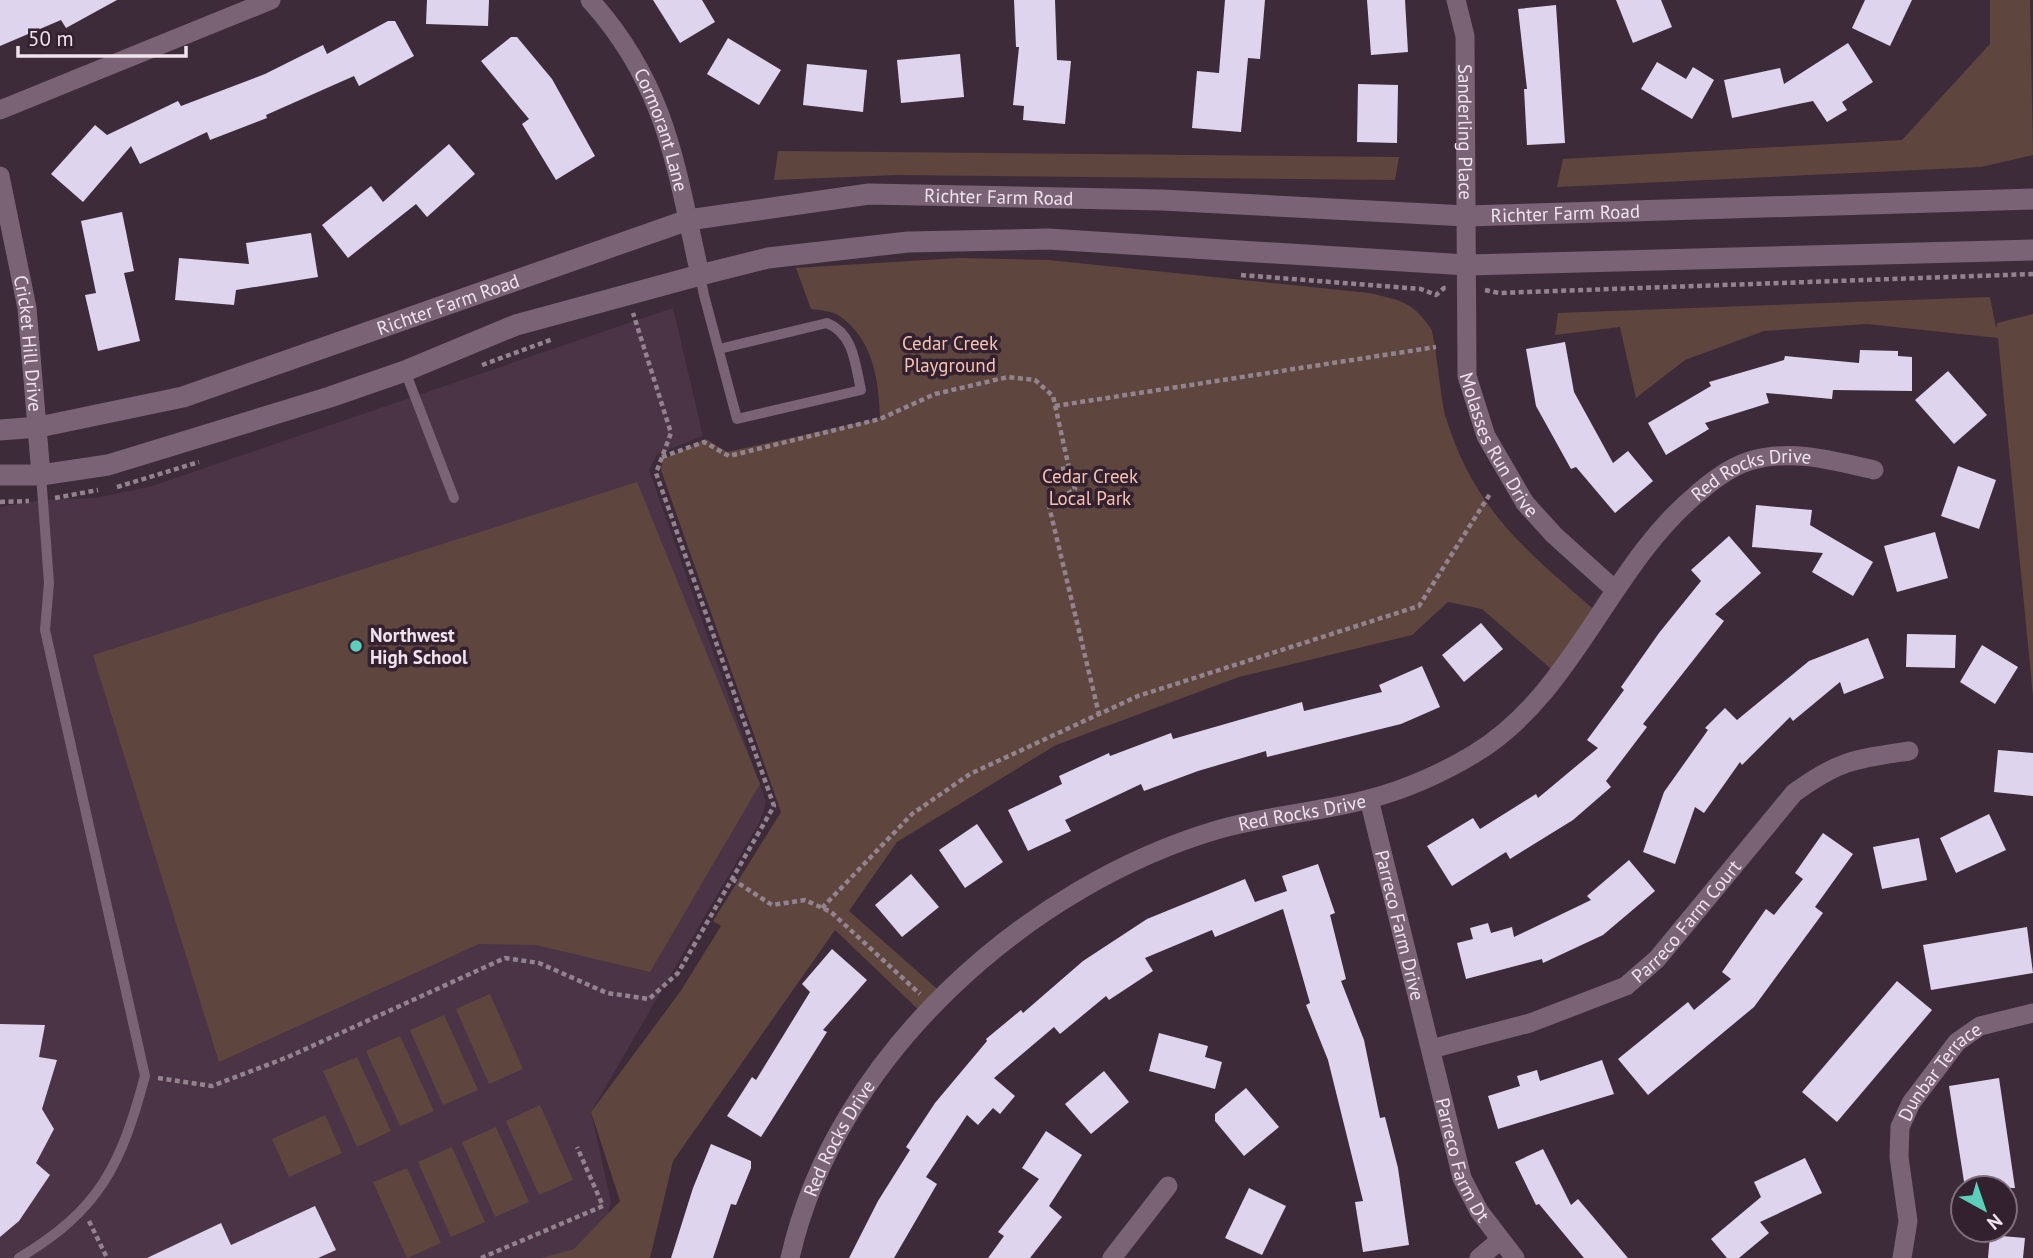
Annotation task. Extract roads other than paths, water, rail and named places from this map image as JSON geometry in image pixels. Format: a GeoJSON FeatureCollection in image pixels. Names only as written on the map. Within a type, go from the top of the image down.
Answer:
{"type":"FeatureCollection","features":[{"type":"Feature","properties":{"kind":"main road","name":"Richter Farm Road"},"geometry":{"type":"LineString","coordinates":[[0,430],[39,427],[183,397],[688,219],[869,194],[1162,200],[1466,216],[2033,200]]}},
{"type":"Feature","properties":{"kind":"main road"},"geometry":{"type":"LineString","coordinates":[[0,475],[41,475],[108,465],[405,371],[516,326],[701,275],[768,258],[908,242],[1020,240],[1466,265],[2033,250]]}},
{"type":"Feature","properties":{"kind":"street"},"geometry":{"type":"LineString","coordinates":[[0,110],[271,0]]}},
{"type":"Feature","properties":{"kind":"street","name":"Cormorant Lane"},"geometry":{"type":"LineString","coordinates":[[590,0],[618,31],[648,81],[674,154],[701,275]]}},
{"type":"Feature","properties":{"kind":"street","name":"Sanderling Place"},"geometry":{"type":"LineString","coordinates":[[1456,0],[1465,37],[1466,265]]}},
{"type":"Feature","properties":{"kind":"street","name":"Cricket Hill Drive"},"geometry":{"type":"LineString","coordinates":[[0,176],[27,308],[41,475]]}},
{"type":"Feature","properties":{"kind":"street","name":"Molasses Run Drive"},"geometry":{"type":"LineString","coordinates":[[1466,265],[1467,376],[1486,436],[1525,503],[1554,535],[1614,589]]}},
{"type":"Feature","properties":{"kind":"street","name":"Red Rocks Drive"},"geometry":{"type":"LineString","coordinates":[[790,1258],[824,1163],[852,1107],[933,1006],[1010,937],[1072,894],[1144,859],[1219,830],[1369,799],[1435,774],[1477,752],[1534,703],[1557,674],[1614,589],[1683,505],[1714,480],[1750,460],[1807,455],[1874,470]]}},
{"type":"Feature","properties":{"kind":"street","name":"Parreco Farm Court"},"geometry":{"type":"LineString","coordinates":[[1431,1049],[1530,1023],[1626,986],[1657,960],[1794,793],[1822,773],[1849,760],[1909,751]]}},
{"type":"Feature","properties":{"kind":"street","name":"Parreco Farm Drive"},"geometry":{"type":"LineString","coordinates":[[1369,799],[1431,1049]]}},
{"type":"Feature","properties":{"kind":"street","name":"Dunbar Terrace"},"geometry":{"type":"LineString","coordinates":[[1902,1258],[1908,1221],[1899,1157],[1900,1128],[1911,1103],[1957,1042],[1980,1026],[2033,1013]]}},
{"type":"Feature","properties":{"kind":"street","name":"Parreco Farm Dt"},"geometry":{"type":"LineString","coordinates":[[1431,1049],[1462,1178],[1479,1211],[1499,1241],[1515,1258]]}},
{"type":"Feature","properties":{"kind":"street"},"geometry":{"type":"LineString","coordinates":[[1112,1258],[1168,1186]]}},
{"type":"Feature","properties":{"kind":"street"},"geometry":{"type":"LineString","coordinates":[[1479,1258],[1499,1241]]}},
{"type":"Feature","properties":{"kind":"lane"},"geometry":{"type":"LineString","coordinates":[[701,275],[719,348],[737,419],[861,390],[849,340],[840,328],[827,323],[719,348]]}},
{"type":"Feature","properties":{"kind":"lane"},"geometry":{"type":"LineString","coordinates":[[405,371],[454,498]]}},
{"type":"Feature","properties":{"kind":"lane"},"geometry":{"type":"LineString","coordinates":[[19,1258],[51,1239],[104,1186],[129,1135],[145,1076],[45,630],[49,583],[41,475]]}},
{"type":"Feature","properties":{"kind":"place","name":"Northwest High School"},"geometry":{"type":"Point","coordinates":[356,646]}},
{"type":"Feature","properties":{"kind":"park label","name":"Cedar Creek Playground"},"geometry":{"type":"Point","coordinates":[950,354]}},
{"type":"Feature","properties":{"kind":"park label","name":"Cedar Creek Local Park"},"geometry":{"type":"Point","coordinates":[1090,487]}}]}
